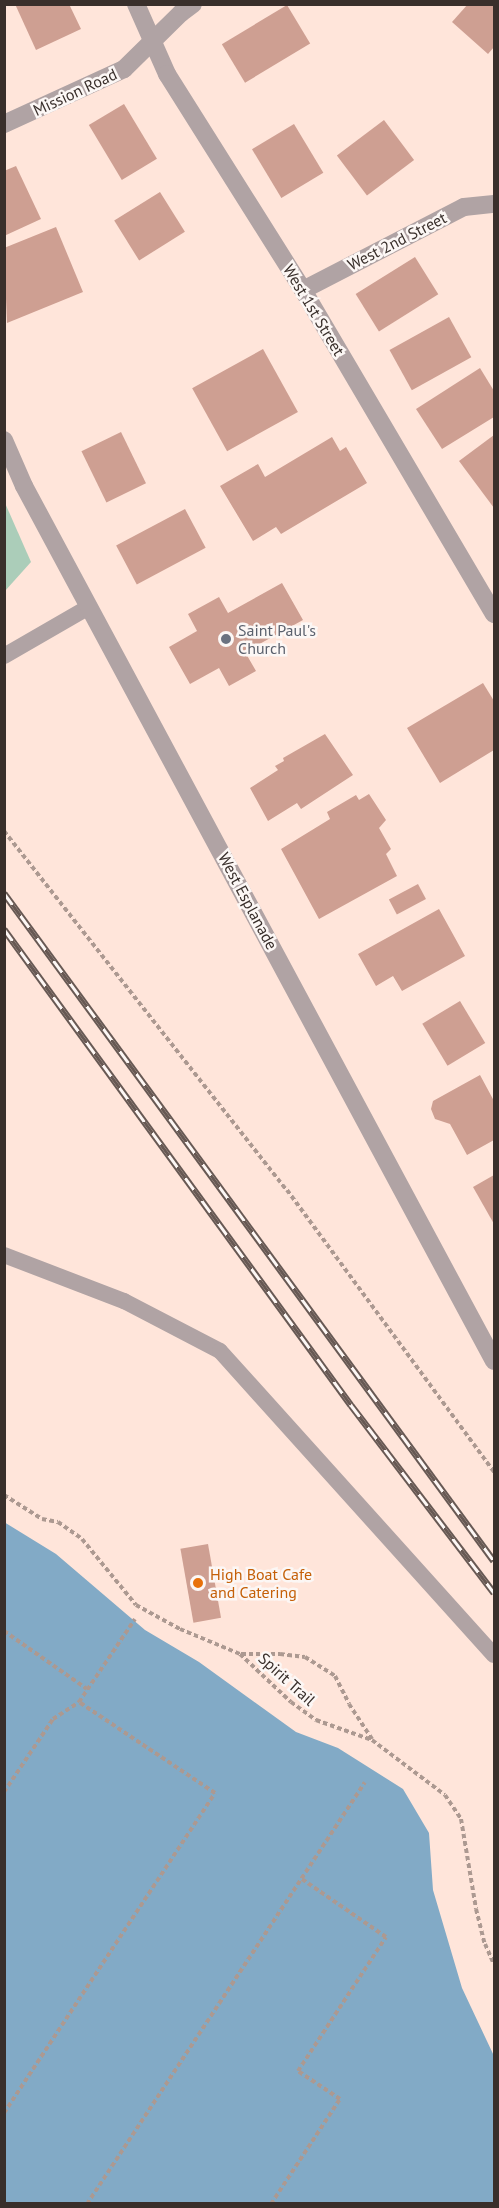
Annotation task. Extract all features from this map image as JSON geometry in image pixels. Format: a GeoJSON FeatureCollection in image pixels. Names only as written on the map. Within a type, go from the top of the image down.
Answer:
{"type":"FeatureCollection","features":[{"type":"Feature","properties":{"kind":"street","name":"West 1st Street"},"geometry":{"type":"LineString","coordinates":[[136,4],[167,74],[303,290],[495,614]]}},
{"type":"Feature","properties":{"kind":"street","name":"Mission Road"},"geometry":{"type":"LineString","coordinates":[[4,124],[124,69],[193,4]]}},
{"type":"Feature","properties":{"kind":"street","name":"West 2nd Street"},"geometry":{"type":"LineString","coordinates":[[303,290],[464,207],[495,204]]}},
{"type":"Feature","properties":{"kind":"street","name":"West Esplanade"},"geometry":{"type":"LineString","coordinates":[[4,440],[24,486],[495,1361]]}},
{"type":"Feature","properties":{"kind":"lane"},"geometry":{"type":"LineString","coordinates":[[4,656],[89,607]]}},
{"type":"Feature","properties":{"kind":"lane"},"geometry":{"type":"LineString","coordinates":[[4,1255],[124,1301],[220,1351],[495,1655]]}},
{"type":"Feature","properties":{"kind":"path"},"geometry":{"type":"LineString","coordinates":[[4,831],[287,1190],[495,1472]]}},
{"type":"Feature","properties":{"kind":"path","name":"Spirit Trail"},"geometry":{"type":"LineString","coordinates":[[4,1496],[42,1519],[58,1522],[82,1539],[136,1605],[180,1629],[240,1654],[291,1702],[316,1720],[372,1740],[445,1795],[461,1819],[476,1909],[485,1944],[495,1964]]}},
{"type":"Feature","properties":{"kind":"path"},"geometry":{"type":"LineString","coordinates":[[4,1792],[53,1719],[79,1702],[135,1619]]}},
{"type":"Feature","properties":{"kind":"path"},"geometry":{"type":"LineString","coordinates":[[4,1632],[87,1689]]}},
{"type":"Feature","properties":{"kind":"path"},"geometry":{"type":"LineString","coordinates":[[240,1654],[280,1654],[305,1657],[335,1676],[349,1704],[372,1740]]}},
{"type":"Feature","properties":{"kind":"path"},"geometry":{"type":"LineString","coordinates":[[4,2113],[215,1793],[79,1702]]}},
{"type":"Feature","properties":{"kind":"path"},"geometry":{"type":"LineString","coordinates":[[87,2204],[365,1782]]}},
{"type":"Feature","properties":{"kind":"path"},"geometry":{"type":"LineString","coordinates":[[271,2204],[340,2099],[298,2071],[386,1937],[302,1879]]}},
{"type":"Feature","properties":{"kind":"green space"},"geometry":{"type":"Polygon","coordinates":[[[5,503],[31,562],[4,591],[5,503]]]}},
{"type":"Feature","properties":{"kind":"water"},"geometry":{"type":"Polygon","coordinates":[[[4,1522],[56,1554],[145,1630],[199,1662],[296,1732],[338,1748],[403,1789],[429,1833],[433,1890],[462,1988],[494,2056],[494,2203],[5,2203],[4,1522]]]}},
{"type":"Feature","properties":{"kind":"building"},"geometry":{"type":"Polygon","coordinates":[[[15,4],[69,4],[81,29],[36,50],[15,4]]]}},
{"type":"Feature","properties":{"kind":"building"},"geometry":{"type":"Polygon","coordinates":[[[468,4],[494,4],[494,47],[488,54],[452,22],[468,4]]]}},
{"type":"Feature","properties":{"kind":"building"},"geometry":{"type":"Polygon","coordinates":[[[287,5],[310,44],[245,83],[222,44],[287,5]]]}},
{"type":"Feature","properties":{"kind":"building"},"geometry":{"type":"Polygon","coordinates":[[[124,104],[157,159],[122,180],[89,125],[124,104]]]}},
{"type":"Feature","properties":{"kind":"building"},"geometry":{"type":"Polygon","coordinates":[[[384,120],[414,160],[367,195],[337,156],[384,120]]]}},
{"type":"Feature","properties":{"kind":"building"},"geometry":{"type":"Polygon","coordinates":[[[294,124],[323,173],[281,198],[252,149],[294,124]]]}},
{"type":"Feature","properties":{"kind":"building"},"geometry":{"type":"Polygon","coordinates":[[[16,166],[41,219],[4,236],[4,171],[16,166]]]}},
{"type":"Feature","properties":{"kind":"building"},"geometry":{"type":"Polygon","coordinates":[[[160,192],[185,232],[139,260],[114,221],[160,192]]]}},
{"type":"Feature","properties":{"kind":"building"},"geometry":{"type":"Polygon","coordinates":[[[56,227],[83,292],[7,323],[4,248],[56,227]]]}},
{"type":"Feature","properties":{"kind":"building"},"geometry":{"type":"Polygon","coordinates":[[[415,257],[438,294],[379,331],[356,294],[415,257]]]}},
{"type":"Feature","properties":{"kind":"building"},"geometry":{"type":"Polygon","coordinates":[[[449,317],[471,357],[412,390],[390,350],[449,317]]]}},
{"type":"Feature","properties":{"kind":"building"},"geometry":{"type":"Polygon","coordinates":[[[263,349],[298,412],[227,451],[192,388],[263,349]]]}},
{"type":"Feature","properties":{"kind":"building"},"geometry":{"type":"Polygon","coordinates":[[[480,368],[494,391],[494,417],[442,449],[416,409],[480,368]]]}},
{"type":"Feature","properties":{"kind":"building"},"geometry":{"type":"Polygon","coordinates":[[[121,432],[146,483],[106,503],[81,451],[121,432]]]}},
{"type":"Feature","properties":{"kind":"building"},"geometry":{"type":"Polygon","coordinates":[[[494,435],[494,508],[459,461],[494,435]]]}},
{"type":"Feature","properties":{"kind":"building"},"geometry":{"type":"Polygon","coordinates":[[[332,437],[340,451],[346,447],[367,483],[281,534],[276,527],[253,541],[220,486],[258,464],[265,477],[332,437]]]}},
{"type":"Feature","properties":{"kind":"building"},"geometry":{"type":"Polygon","coordinates":[[[185,509],[206,548],[137,584],[116,546],[185,509]]]}},
{"type":"Feature","properties":{"kind":"building","name":"Saint Paul's Church"},"geometry":{"type":"Polygon","coordinates":[[[282,583],[303,620],[245,652],[256,671],[229,686],[219,668],[190,684],[169,647],[197,631],[188,614],[219,597],[228,613],[282,583]]]}},
{"type":"Feature","properties":{"kind":"building"},"geometry":{"type":"Polygon","coordinates":[[[483,683],[494,701],[494,750],[440,783],[407,728],[483,683]]]}},
{"type":"Feature","properties":{"kind":"building"},"geometry":{"type":"Polygon","coordinates":[[[325,734],[353,775],[301,809],[297,803],[268,821],[250,788],[278,770],[275,766],[284,761],[283,758],[325,734]]]}},
{"type":"Feature","properties":{"kind":"building"},"geometry":{"type":"Polygon","coordinates":[[[369,794],[386,820],[379,828],[391,849],[386,854],[397,876],[319,919],[281,849],[330,819],[327,812],[356,795],[359,800],[369,794]]]}},
{"type":"Feature","properties":{"kind":"building"},"geometry":{"type":"Polygon","coordinates":[[[418,884],[426,899],[397,915],[389,899],[418,884]]]}},
{"type":"Feature","properties":{"kind":"building"},"geometry":{"type":"Polygon","coordinates":[[[439,909],[465,956],[402,991],[393,976],[376,986],[358,954],[439,909]]]}},
{"type":"Feature","properties":{"kind":"building"},"geometry":{"type":"Polygon","coordinates":[[[460,1001],[485,1043],[448,1066],[422,1024],[460,1001]]]}},
{"type":"Feature","properties":{"kind":"building"},"geometry":{"type":"Polygon","coordinates":[[[480,1075],[494,1101],[494,1140],[467,1155],[450,1124],[435,1119],[431,1109],[433,1101],[480,1075]]]}},
{"type":"Feature","properties":{"kind":"building"},"geometry":{"type":"Polygon","coordinates":[[[494,1175],[494,1224],[473,1187],[494,1175]]]}},
{"type":"Feature","properties":{"kind":"building"},"geometry":{"type":"Polygon","coordinates":[[[208,1544],[221,1618],[193,1623],[180,1549],[208,1544]]]}},
{"type":"Feature","properties":{"kind":"railway"},"geometry":{"type":"LineString","coordinates":[[4,893],[494,1561]]}},
{"type":"Feature","properties":{"kind":"railway"},"geometry":{"type":"LineString","coordinates":[[4,929],[351,1405],[494,1593]]}},
{"type":"Feature","properties":{"kind":"place","name":"Saint Paul's Church"},"geometry":{"type":"Point","coordinates":[226,639]}},
{"type":"Feature","properties":{"kind":"place","name":"High Boat Cafe and Catering"},"geometry":{"type":"Point","coordinates":[198,1583]}}]}
